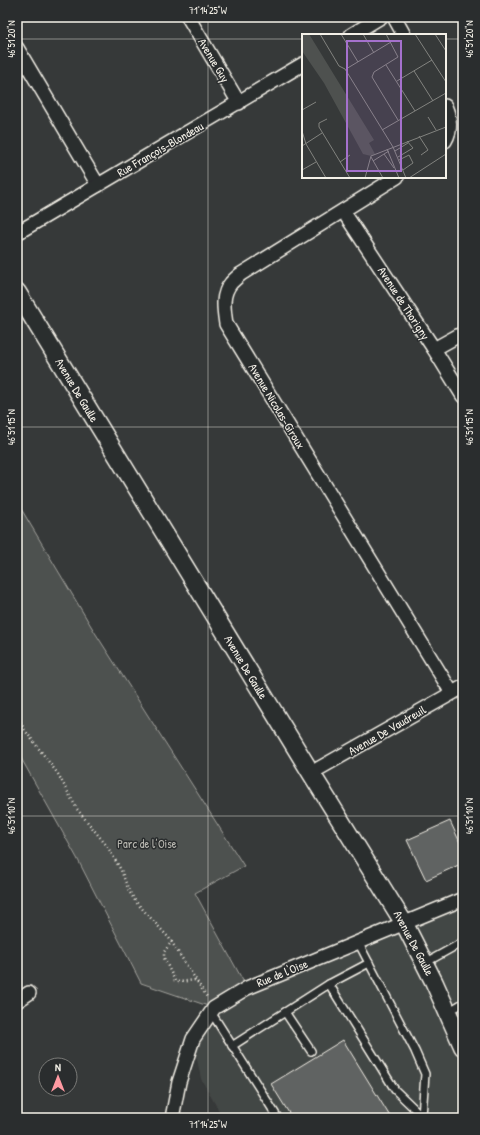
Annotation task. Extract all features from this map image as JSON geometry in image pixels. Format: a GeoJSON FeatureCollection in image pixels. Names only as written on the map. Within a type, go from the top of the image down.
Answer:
{"type":"FeatureCollection","features":[{"type":"Feature","properties":{"kind":"street","name":"Avenue Guy"},"geometry":{"type":"LineString","coordinates":[[188,17],[240,103]]}},
{"type":"Feature","properties":{"kind":"street"},"geometry":{"type":"LineString","coordinates":[[353,34],[381,17]]}},
{"type":"Feature","properties":{"kind":"street"},"geometry":{"type":"LineString","coordinates":[[394,17],[403,34]]}},
{"type":"Feature","properties":{"kind":"street"},"geometry":{"type":"LineString","coordinates":[[17,48],[98,185]]}},
{"type":"Feature","properties":{"kind":"street","name":"Rue François-Blondeau"},"geometry":{"type":"LineString","coordinates":[[17,233],[240,103],[302,65]]}},
{"type":"Feature","properties":{"kind":"street"},"geometry":{"type":"LineString","coordinates":[[446,108],[449,115],[450,128],[446,138]]}},
{"type":"Feature","properties":{"kind":"street","name":"Avenue Nicolas-Giroux"},"geometry":{"type":"LineString","coordinates":[[395,178],[241,274],[230,284],[224,297],[224,310],[226,324],[458,690]]}},
{"type":"Feature","properties":{"kind":"street","name":"Avenue de Thorigny"},"geometry":{"type":"LineString","coordinates":[[343,210],[463,396]]}},
{"type":"Feature","properties":{"kind":"street","name":"Avenue De Gaulle"},"geometry":{"type":"LineString","coordinates":[[17,292],[404,923],[425,963],[462,1044]]}},
{"type":"Feature","properties":{"kind":"street"},"geometry":{"type":"LineString","coordinates":[[434,349],[463,333]]}},
{"type":"Feature","properties":{"kind":"street","name":"Avenue De Vaudreuil"},"geometry":{"type":"LineString","coordinates":[[311,773],[458,690]]}},
{"type":"Feature","properties":{"kind":"street","name":"Rue de l'Oise"},"geometry":{"type":"LineString","coordinates":[[172,1118],[179,1082],[193,1039],[212,1010],[247,988],[463,899]]}},
{"type":"Feature","properties":{"kind":"street"},"geometry":{"type":"LineString","coordinates":[[17,1001],[29,993]]}},
{"type":"Feature","properties":{"kind":"lane"},"geometry":{"type":"LineString","coordinates":[[358,942],[415,1051],[425,1074],[423,1117]]}},
{"type":"Feature","properties":{"kind":"lane"},"geometry":{"type":"LineString","coordinates":[[425,963],[462,944]]}},
{"type":"Feature","properties":{"kind":"lane"},"geometry":{"type":"LineString","coordinates":[[232,1046],[329,984],[369,963]]}},
{"type":"Feature","properties":{"kind":"lane"},"geometry":{"type":"LineString","coordinates":[[329,984],[395,1090],[423,1117]]}},
{"type":"Feature","properties":{"kind":"lane"},"geometry":{"type":"LineString","coordinates":[[448,1012],[463,1003]]}},
{"type":"Feature","properties":{"kind":"lane"},"geometry":{"type":"LineString","coordinates":[[212,1010],[232,1046],[278,1118]]}},
{"type":"Feature","properties":{"kind":"lane"},"geometry":{"type":"LineString","coordinates":[[285,1012],[311,1051]]}},
{"type":"Feature","properties":{"kind":"path"},"geometry":{"type":"LineString","coordinates":[[17,715],[24,729],[58,774],[77,809],[107,846],[121,870],[129,891],[136,902],[172,941],[212,1010]]}},
{"type":"Feature","properties":{"kind":"path"},"geometry":{"type":"LineString","coordinates":[[172,941],[164,952],[164,958],[175,981],[195,980]]}},
{"type":"Feature","properties":{"kind":"shaded area"},"geometry":{"type":"Polygon","coordinates":[[[463,899],[463,1118],[223,1118],[201,1079],[193,1039],[214,1008],[463,899]]]}},
{"type":"Feature","properties":{"kind":"green space","name":"Parc de l’Oise"},"geometry":{"type":"Polygon","coordinates":[[[17,502],[94,631],[244,866],[195,893],[247,988],[214,1008],[141,983],[77,858],[17,751],[17,502]]]}},
{"type":"Feature","properties":{"kind":"building"},"geometry":{"type":"Polygon","coordinates":[[[450,821],[463,849],[463,863],[426,880],[407,840],[450,821]]]}},
{"type":"Feature","properties":{"kind":"building"},"geometry":{"type":"Polygon","coordinates":[[[343,1040],[391,1118],[292,1118],[271,1084],[343,1040]]]}}]}
